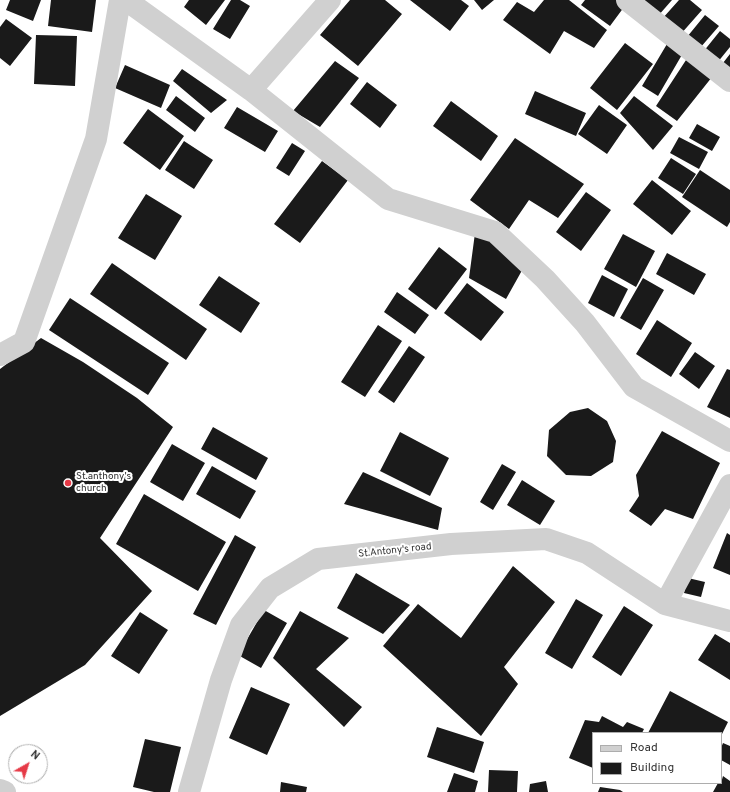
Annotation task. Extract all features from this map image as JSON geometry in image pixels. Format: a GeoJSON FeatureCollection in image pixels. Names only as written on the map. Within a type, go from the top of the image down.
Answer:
{"type":"FeatureCollection","features":[{"type":"Feature","properties":{"kind":"street"},"geometry":{"type":"LineString","coordinates":[[0,355],[24,342],[96,139],[120,0]]}},
{"type":"Feature","properties":{"kind":"street"},"geometry":{"type":"LineString","coordinates":[[126,0],[251,90],[388,199],[495,232],[545,279],[585,323],[634,387],[730,441]]}},
{"type":"Feature","properties":{"kind":"street"},"geometry":{"type":"LineString","coordinates":[[251,90],[330,0]]}},
{"type":"Feature","properties":{"kind":"street"},"geometry":{"type":"LineString","coordinates":[[627,0],[730,81]]}},
{"type":"Feature","properties":{"kind":"street"},"geometry":{"type":"LineString","coordinates":[[665,604],[730,485]]}},
{"type":"Feature","properties":{"kind":"street","name":"St.Antony's road"},"geometry":{"type":"LineString","coordinates":[[189,792],[220,680],[241,625],[270,588],[318,559],[451,544],[546,539],[587,553],[665,604],[730,621]]}},
{"type":"Feature","properties":{"kind":"street"},"geometry":{"type":"LineString","coordinates":[[0,790],[5,792]]}},
{"type":"Feature","properties":{"kind":"building"},"geometry":{"type":"Polygon","coordinates":[[[10,0],[41,0],[33,21],[6,10],[10,0]]]}},
{"type":"Feature","properties":{"kind":"building"},"geometry":{"type":"Polygon","coordinates":[[[51,0],[96,0],[92,32],[48,26],[51,0]]]}},
{"type":"Feature","properties":{"kind":"building"},"geometry":{"type":"Polygon","coordinates":[[[189,0],[225,0],[206,25],[184,7],[189,0]]]}},
{"type":"Feature","properties":{"kind":"building"},"geometry":{"type":"Polygon","coordinates":[[[231,0],[240,0],[250,6],[230,39],[213,29],[231,0]]]}},
{"type":"Feature","properties":{"kind":"building"},"geometry":{"type":"Polygon","coordinates":[[[350,0],[385,0],[402,14],[358,66],[320,35],[350,0]]]}},
{"type":"Feature","properties":{"kind":"building"},"geometry":{"type":"Polygon","coordinates":[[[410,0],[461,0],[469,6],[450,31],[410,0]]]}},
{"type":"Feature","properties":{"kind":"building"},"geometry":{"type":"Polygon","coordinates":[[[474,0],[494,0],[482,10],[474,0]]]}},
{"type":"Feature","properties":{"kind":"building"},"geometry":{"type":"Polygon","coordinates":[[[544,0],[569,0],[607,30],[594,48],[564,31],[550,54],[503,20],[517,2],[534,12],[544,0]]]}},
{"type":"Feature","properties":{"kind":"building"},"geometry":{"type":"Polygon","coordinates":[[[585,0],[622,0],[627,3],[610,26],[581,5],[585,0]]]}},
{"type":"Feature","properties":{"kind":"building"},"geometry":{"type":"Polygon","coordinates":[[[639,0],[672,0],[658,16],[639,0]]]}},
{"type":"Feature","properties":{"kind":"building"},"geometry":{"type":"Polygon","coordinates":[[[679,0],[690,0],[702,10],[680,35],[662,19],[679,0]]]}},
{"type":"Feature","properties":{"kind":"building"},"geometry":{"type":"Polygon","coordinates":[[[705,15],[719,26],[700,48],[687,37],[705,15]]]}},
{"type":"Feature","properties":{"kind":"building"},"geometry":{"type":"Polygon","coordinates":[[[6,19],[32,38],[10,66],[0,58],[0,27],[6,19]]]}},
{"type":"Feature","properties":{"kind":"building"},"geometry":{"type":"Polygon","coordinates":[[[720,31],[730,39],[730,47],[717,63],[703,52],[720,31]]]}},
{"type":"Feature","properties":{"kind":"building"},"geometry":{"type":"Polygon","coordinates":[[[36,35],[77,36],[75,86],[34,84],[36,35]]]}},
{"type":"Feature","properties":{"kind":"building"},"geometry":{"type":"Polygon","coordinates":[[[625,43],[653,64],[617,110],[590,88],[625,43]]]}},
{"type":"Feature","properties":{"kind":"building"},"geometry":{"type":"Polygon","coordinates":[[[667,44],[683,53],[658,96],[642,86],[667,44]]]}},
{"type":"Feature","properties":{"kind":"building"},"geometry":{"type":"Polygon","coordinates":[[[730,54],[730,76],[719,68],[730,54]]]}},
{"type":"Feature","properties":{"kind":"building"},"geometry":{"type":"Polygon","coordinates":[[[688,57],[712,77],[677,121],[656,106],[688,57]]]}},
{"type":"Feature","properties":{"kind":"building"},"geometry":{"type":"Polygon","coordinates":[[[335,61],[359,78],[320,127],[293,111],[335,61]]]}},
{"type":"Feature","properties":{"kind":"building"},"geometry":{"type":"Polygon","coordinates":[[[125,65],[170,85],[161,108],[115,88],[125,65]]]}},
{"type":"Feature","properties":{"kind":"building"},"geometry":{"type":"Polygon","coordinates":[[[182,69],[227,100],[211,113],[173,81],[182,69]]]}},
{"type":"Feature","properties":{"kind":"building"},"geometry":{"type":"Polygon","coordinates":[[[367,82],[397,105],[380,128],[350,104],[367,82]]]}},
{"type":"Feature","properties":{"kind":"building"},"geometry":{"type":"Polygon","coordinates":[[[535,91],[586,113],[576,136],[525,114],[535,91]]]}},
{"type":"Feature","properties":{"kind":"building"},"geometry":{"type":"Polygon","coordinates":[[[176,96],[205,118],[195,132],[166,110],[176,96]]]}},
{"type":"Feature","properties":{"kind":"building"},"geometry":{"type":"Polygon","coordinates":[[[634,96],[673,126],[653,150],[620,113],[634,96]]]}},
{"type":"Feature","properties":{"kind":"building"},"geometry":{"type":"Polygon","coordinates":[[[451,101],[498,136],[481,161],[433,126],[451,101]]]}},
{"type":"Feature","properties":{"kind":"building"},"geometry":{"type":"Polygon","coordinates":[[[599,105],[627,125],[607,154],[578,134],[599,105]]]}},
{"type":"Feature","properties":{"kind":"building"},"geometry":{"type":"Polygon","coordinates":[[[237,107],[278,131],[265,152],[224,128],[237,107]]]}},
{"type":"Feature","properties":{"kind":"building"},"geometry":{"type":"Polygon","coordinates":[[[148,109],[184,136],[160,170],[123,143],[148,109]]]}},
{"type":"Feature","properties":{"kind":"building"},"geometry":{"type":"Polygon","coordinates":[[[697,124],[720,137],[712,151],[689,138],[697,124]]]}},
{"type":"Feature","properties":{"kind":"building"},"geometry":{"type":"Polygon","coordinates":[[[679,137],[708,152],[699,169],[670,153],[679,137]]]}},
{"type":"Feature","properties":{"kind":"building"},"geometry":{"type":"Polygon","coordinates":[[[515,138],[584,184],[558,218],[529,200],[509,229],[470,200],[515,138]]]}},
{"type":"Feature","properties":{"kind":"building"},"geometry":{"type":"Polygon","coordinates":[[[184,141],[213,160],[194,189],[165,170],[184,141]]]}},
{"type":"Feature","properties":{"kind":"building"},"geometry":{"type":"Polygon","coordinates":[[[292,143],[305,151],[289,176],[276,168],[292,143]]]}},
{"type":"Feature","properties":{"kind":"building"},"geometry":{"type":"Polygon","coordinates":[[[671,158],[696,174],[683,194],[658,178],[671,158]]]}},
{"type":"Feature","properties":{"kind":"building"},"geometry":{"type":"Polygon","coordinates":[[[322,161],[348,180],[300,243],[274,224],[322,161]]]}},
{"type":"Feature","properties":{"kind":"building"},"geometry":{"type":"Polygon","coordinates":[[[700,170],[730,190],[730,222],[727,227],[682,197],[700,170]]]}},
{"type":"Feature","properties":{"kind":"building"},"geometry":{"type":"Polygon","coordinates":[[[652,180],[691,211],[672,235],[633,204],[652,180]]]}},
{"type":"Feature","properties":{"kind":"building"},"geometry":{"type":"Polygon","coordinates":[[[586,192],[611,210],[581,251],[556,232],[586,192]]]}},
{"type":"Feature","properties":{"kind":"building"},"geometry":{"type":"Polygon","coordinates":[[[146,194],[182,216],[155,260],[118,238],[146,194]]]}},
{"type":"Feature","properties":{"kind":"building"},"geometry":{"type":"Polygon","coordinates":[[[475,233],[490,235],[525,265],[506,299],[469,278],[475,233]]]}},
{"type":"Feature","properties":{"kind":"building"},"geometry":{"type":"Polygon","coordinates":[[[623,234],[655,251],[636,287],[604,269],[623,234]]]}},
{"type":"Feature","properties":{"kind":"building"},"geometry":{"type":"Polygon","coordinates":[[[439,247],[467,269],[436,310],[408,289],[439,247]]]}},
{"type":"Feature","properties":{"kind":"building"},"geometry":{"type":"Polygon","coordinates":[[[667,253],[706,274],[694,295],[656,274],[667,253]]]}},
{"type":"Feature","properties":{"kind":"building"},"geometry":{"type":"Polygon","coordinates":[[[112,263],[207,329],[186,360],[90,294],[112,263]]]}},
{"type":"Feature","properties":{"kind":"building"},"geometry":{"type":"Polygon","coordinates":[[[602,275],[628,289],[614,317],[588,303],[602,275]]]}},
{"type":"Feature","properties":{"kind":"building"},"geometry":{"type":"Polygon","coordinates":[[[219,276],[260,303],[241,333],[199,305],[219,276]]]}},
{"type":"Feature","properties":{"kind":"building"},"geometry":{"type":"Polygon","coordinates":[[[643,278],[664,290],[641,330],[620,318],[643,278]]]}},
{"type":"Feature","properties":{"kind":"building"},"geometry":{"type":"Polygon","coordinates":[[[467,283],[504,312],[481,341],[444,313],[467,283]]]}},
{"type":"Feature","properties":{"kind":"building"},"geometry":{"type":"Polygon","coordinates":[[[397,292],[429,315],[415,334],[384,312],[397,292]]]}},
{"type":"Feature","properties":{"kind":"building"},"geometry":{"type":"Polygon","coordinates":[[[70,298],[169,363],[148,395],[49,330],[70,298]]]}},
{"type":"Feature","properties":{"kind":"building"},"geometry":{"type":"Polygon","coordinates":[[[657,320],[692,343],[671,377],[636,354],[657,320]]]}},
{"type":"Feature","properties":{"kind":"building"},"geometry":{"type":"Polygon","coordinates":[[[378,325],[402,341],[365,397],[341,382],[378,325]]]}},
{"type":"Feature","properties":{"kind":"building","name":"St.anthony's church"},"geometry":{"type":"Polygon","coordinates":[[[41,338],[83,362],[137,398],[173,427],[100,538],[152,591],[85,665],[0,716],[0,369],[41,338]]]}},
{"type":"Feature","properties":{"kind":"building"},"geometry":{"type":"Polygon","coordinates":[[[409,346],[425,357],[394,403],[378,392],[409,346]]]}},
{"type":"Feature","properties":{"kind":"building"},"geometry":{"type":"Polygon","coordinates":[[[695,352],[715,366],[699,389],[679,374],[695,352]]]}},
{"type":"Feature","properties":{"kind":"building"},"geometry":{"type":"Polygon","coordinates":[[[727,369],[730,370],[730,418],[707,407],[727,369]]]}},
{"type":"Feature","properties":{"kind":"building"},"geometry":{"type":"Polygon","coordinates":[[[588,408],[607,421],[616,441],[613,462],[591,476],[566,475],[547,456],[549,430],[570,412],[588,408]]]}},
{"type":"Feature","properties":{"kind":"building"},"geometry":{"type":"Polygon","coordinates":[[[213,427],[268,458],[256,480],[201,449],[213,427]]]}},
{"type":"Feature","properties":{"kind":"building"},"geometry":{"type":"Polygon","coordinates":[[[662,431],[720,463],[693,519],[665,509],[651,526],[629,511],[639,496],[636,475],[662,431]]]}},
{"type":"Feature","properties":{"kind":"building"},"geometry":{"type":"Polygon","coordinates":[[[400,432],[449,458],[430,496],[380,471],[400,432]]]}},
{"type":"Feature","properties":{"kind":"building"},"geometry":{"type":"Polygon","coordinates":[[[172,444],[205,463],[183,501],[150,482],[172,444]]]}},
{"type":"Feature","properties":{"kind":"building"},"geometry":{"type":"Polygon","coordinates":[[[502,464],[516,472],[493,510],[480,502],[502,464]]]}},
{"type":"Feature","properties":{"kind":"building"},"geometry":{"type":"Polygon","coordinates":[[[212,466],[256,491],[240,519],[196,494],[212,466]]]}},
{"type":"Feature","properties":{"kind":"building"},"geometry":{"type":"Polygon","coordinates":[[[363,472],[442,508],[438,530],[344,504],[363,472]]]}},
{"type":"Feature","properties":{"kind":"building"},"geometry":{"type":"Polygon","coordinates":[[[522,480],[555,501],[540,525],[507,505],[522,480]]]}},
{"type":"Feature","properties":{"kind":"building"},"geometry":{"type":"Polygon","coordinates":[[[144,494],[226,542],[198,591],[116,544],[144,494]]]}},
{"type":"Feature","properties":{"kind":"building"},"geometry":{"type":"Polygon","coordinates":[[[727,533],[730,535],[730,575],[713,568],[727,533]]]}},
{"type":"Feature","properties":{"kind":"building"},"geometry":{"type":"Polygon","coordinates":[[[235,535],[256,547],[216,625],[193,614],[235,535]]]}},
{"type":"Feature","properties":{"kind":"building"},"geometry":{"type":"Polygon","coordinates":[[[513,566],[555,602],[504,667],[518,684],[481,736],[383,646],[418,604],[461,638],[513,566]]]}},
{"type":"Feature","properties":{"kind":"building"},"geometry":{"type":"Polygon","coordinates":[[[356,573],[410,605],[383,634],[337,608],[356,573]]]}},
{"type":"Feature","properties":{"kind":"building"},"geometry":{"type":"Polygon","coordinates":[[[688,578],[705,582],[701,597],[684,593],[688,578]]]}},
{"type":"Feature","properties":{"kind":"building"},"geometry":{"type":"Polygon","coordinates":[[[576,599],[603,615],[572,669],[545,653],[576,599]]]}},
{"type":"Feature","properties":{"kind":"building"},"geometry":{"type":"Polygon","coordinates":[[[624,606],[653,625],[621,676],[592,657],[624,606]]]}},
{"type":"Feature","properties":{"kind":"building"},"geometry":{"type":"Polygon","coordinates":[[[264,610],[287,623],[261,668],[238,655],[264,610]]]}},
{"type":"Feature","properties":{"kind":"building"},"geometry":{"type":"Polygon","coordinates":[[[300,611],[349,638],[316,669],[362,707],[344,727],[273,658],[300,611]]]}},
{"type":"Feature","properties":{"kind":"building"},"geometry":{"type":"Polygon","coordinates":[[[140,612],[168,630],[139,674],[111,656],[140,612]]]}},
{"type":"Feature","properties":{"kind":"building"},"geometry":{"type":"Polygon","coordinates":[[[715,634],[730,643],[730,680],[698,660],[715,634]]]}},
{"type":"Feature","properties":{"kind":"building"},"geometry":{"type":"Polygon","coordinates":[[[251,687],[290,704],[267,755],[229,738],[251,687]]]}},
{"type":"Feature","properties":{"kind":"building"},"geometry":{"type":"Polygon","coordinates":[[[670,691],[728,722],[722,734],[722,732],[649,732],[670,691]]]}},
{"type":"Feature","properties":{"kind":"building"},"geometry":{"type":"Polygon","coordinates":[[[602,716],[623,727],[627,722],[644,729],[642,732],[592,732],[592,768],[569,758],[585,720],[599,722],[602,716]]]}},
{"type":"Feature","properties":{"kind":"building"},"geometry":{"type":"Polygon","coordinates":[[[437,727],[484,742],[474,773],[427,757],[437,727]]]}},
{"type":"Feature","properties":{"kind":"building"},"geometry":{"type":"Polygon","coordinates":[[[145,739],[181,747],[170,792],[154,792],[133,787],[145,739]]]}},
{"type":"Feature","properties":{"kind":"building"},"geometry":{"type":"Polygon","coordinates":[[[723,743],[730,746],[730,765],[722,761],[723,743]]]}},
{"type":"Feature","properties":{"kind":"building"},"geometry":{"type":"Polygon","coordinates":[[[489,770],[518,771],[517,792],[488,792],[489,770]]]}},
{"type":"Feature","properties":{"kind":"building"},"geometry":{"type":"Polygon","coordinates":[[[454,773],[478,781],[475,792],[447,792],[454,773]]]}},
{"type":"Feature","properties":{"kind":"building"},"geometry":{"type":"Polygon","coordinates":[[[723,776],[730,781],[730,792],[713,792],[717,784],[722,784],[723,776]]]}},
{"type":"Feature","properties":{"kind":"building"},"geometry":{"type":"Polygon","coordinates":[[[546,781],[548,792],[529,792],[530,784],[546,781]]]}},
{"type":"Feature","properties":{"kind":"building"},"geometry":{"type":"Polygon","coordinates":[[[281,782],[307,787],[306,792],[280,792],[281,782]]]}},
{"type":"Feature","properties":{"kind":"building"},"geometry":{"type":"Polygon","coordinates":[[[600,787],[620,790],[623,792],[598,792],[600,787]]]}},
{"type":"Feature","properties":{"kind":"place","name":"St.anthony's church"},"geometry":{"type":"Point","coordinates":[68,483]}}]}
